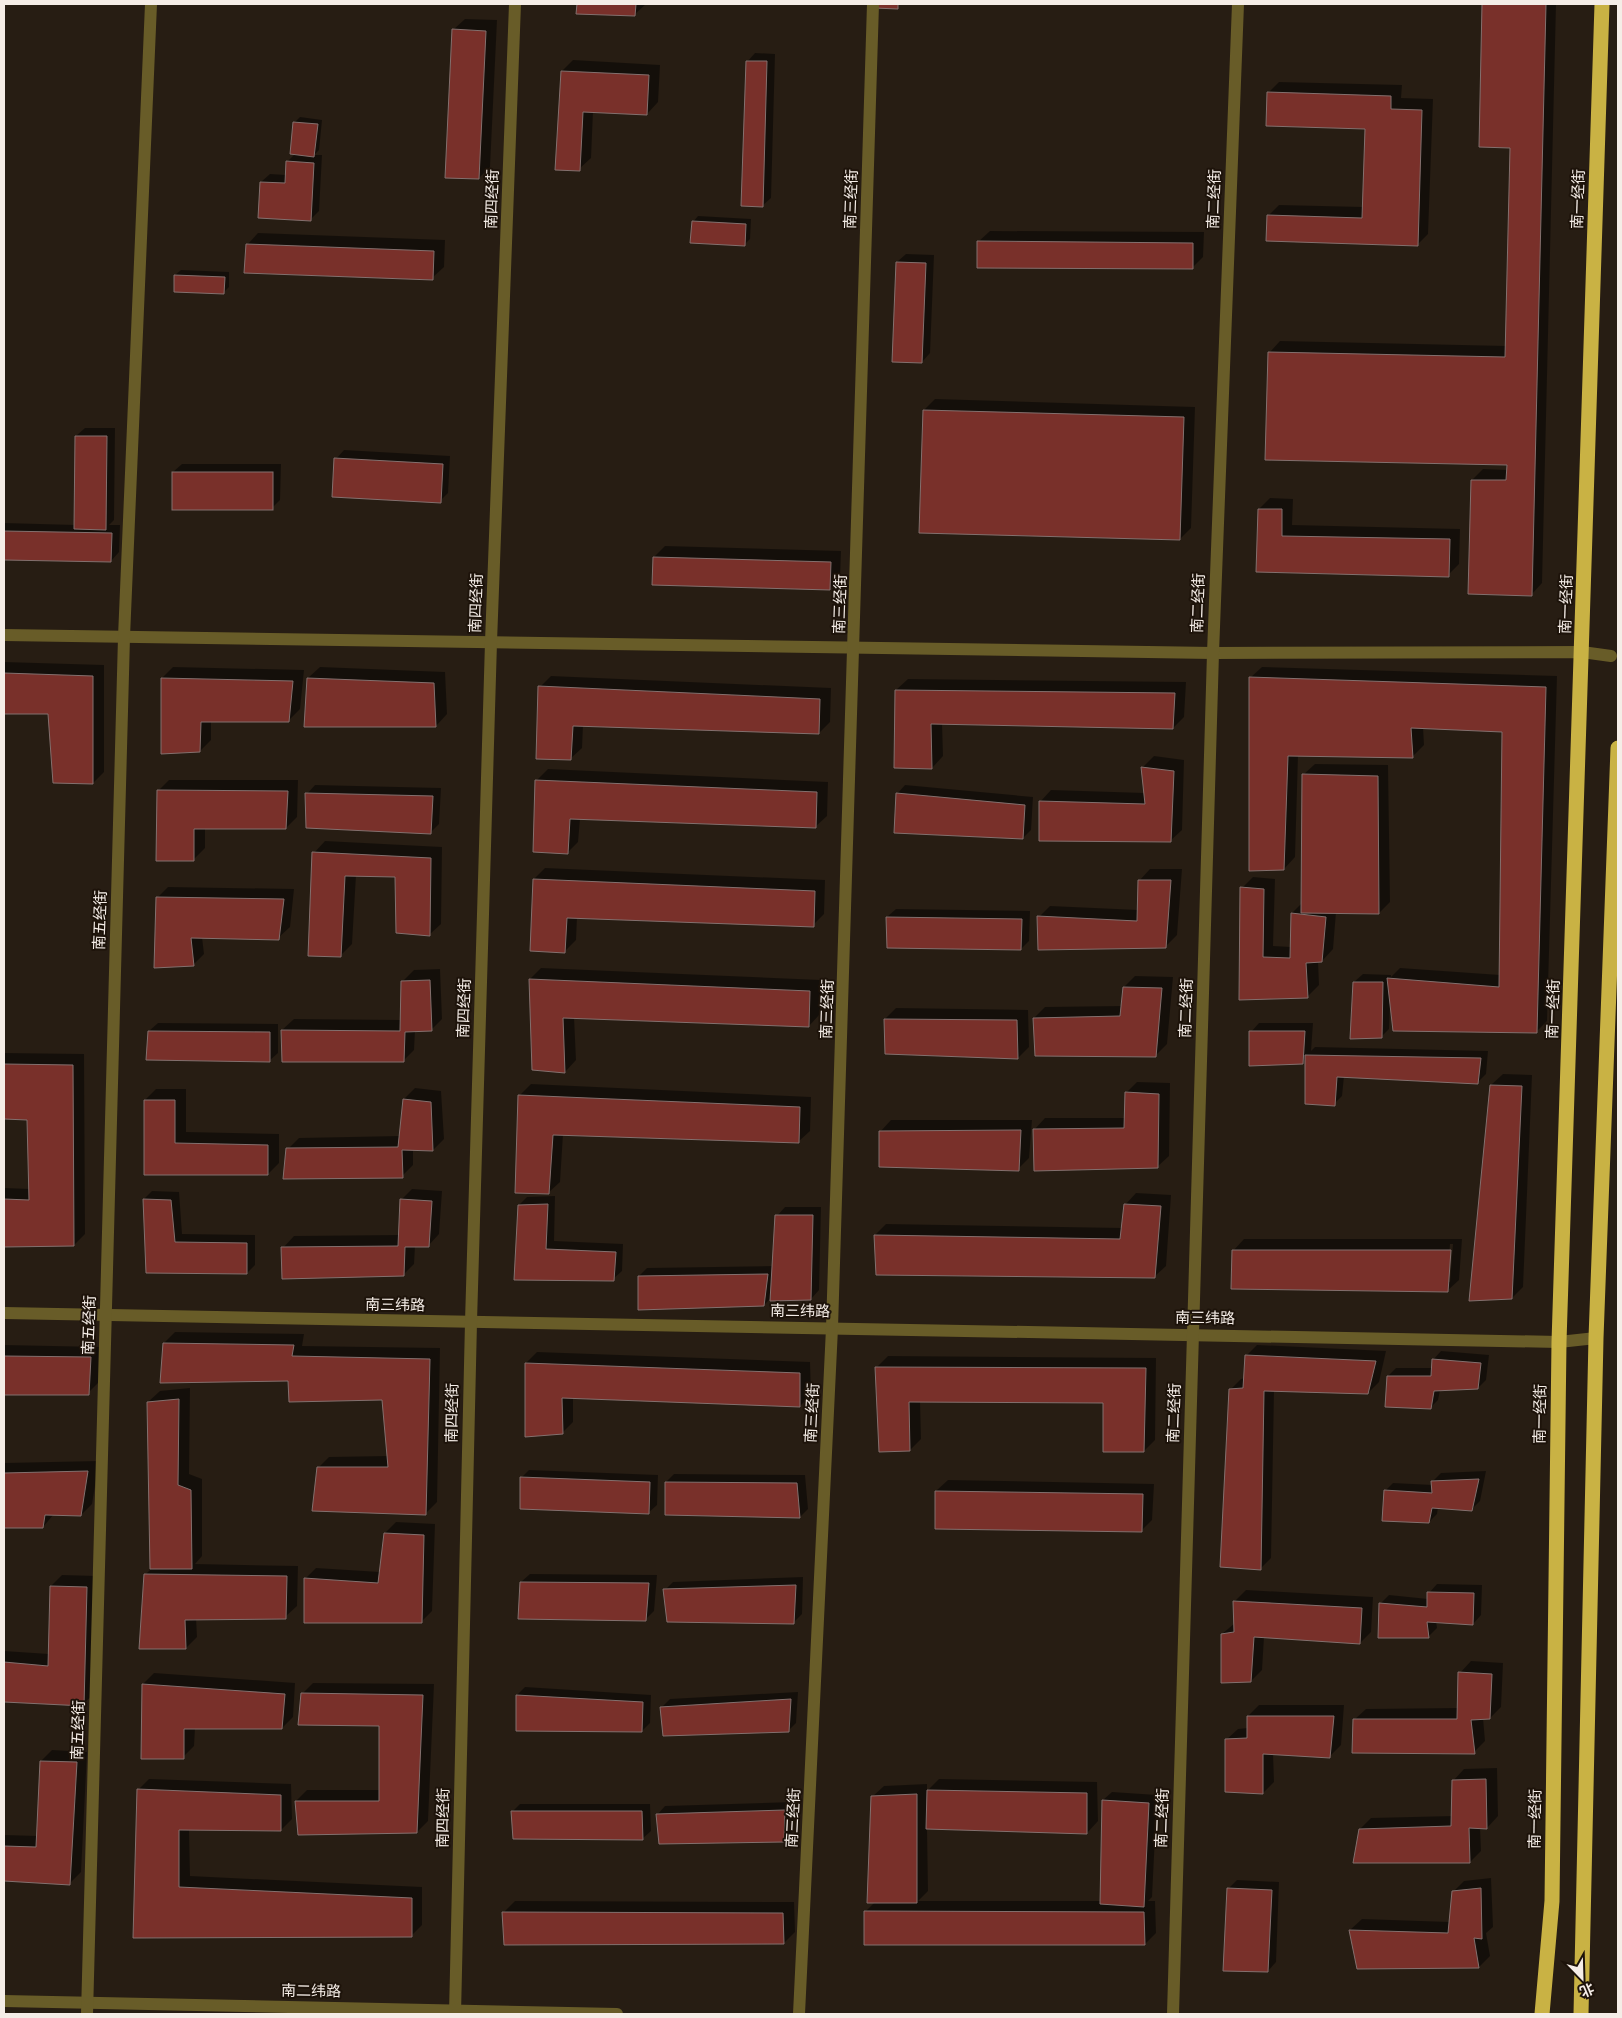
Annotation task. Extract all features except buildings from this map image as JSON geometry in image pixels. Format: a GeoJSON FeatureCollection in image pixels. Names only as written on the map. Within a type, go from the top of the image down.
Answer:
{"type":"FeatureCollection","features":[{"type":"Feature","properties":{"kind":"highway","name":"南一经街"},"geometry":{"type":"LineString","coordinates":[[1542,2014],[1552,1901],[1559,1342],[1602,4]]}},
{"type":"Feature","properties":{"kind":"highway"},"geometry":{"type":"LineString","coordinates":[[1581,2014],[1596,1338],[1614,979],[1618,748]]}},
{"type":"Feature","properties":{"kind":"street","name":"南五经街"},"geometry":{"type":"LineString","coordinates":[[87,2008],[124,637],[151,4]]}},
{"type":"Feature","properties":{"kind":"street","name":"南四经街"},"geometry":{"type":"LineString","coordinates":[[455,2012],[471,1322],[491,642],[515,4]]}},
{"type":"Feature","properties":{"kind":"street","name":"南三经街"},"geometry":{"type":"LineString","coordinates":[[800,2014],[832,1328],[855,648],[873,4]]}},
{"type":"Feature","properties":{"kind":"street","name":"南二经街"},"geometry":{"type":"LineString","coordinates":[[1173,2014],[1213,653],[1238,4]]}},
{"type":"Feature","properties":{"kind":"street"},"geometry":{"type":"LineString","coordinates":[[4,635],[1213,653],[1582,652],[1611,656]]}},
{"type":"Feature","properties":{"kind":"street","name":"南三纬路"},"geometry":{"type":"LineString","coordinates":[[4,1313],[1559,1342],[1596,1338]]}},
{"type":"Feature","properties":{"kind":"street","name":"南二纬路"},"geometry":{"type":"LineString","coordinates":[[4,2000],[87,2008],[617,2014]]}}]}
